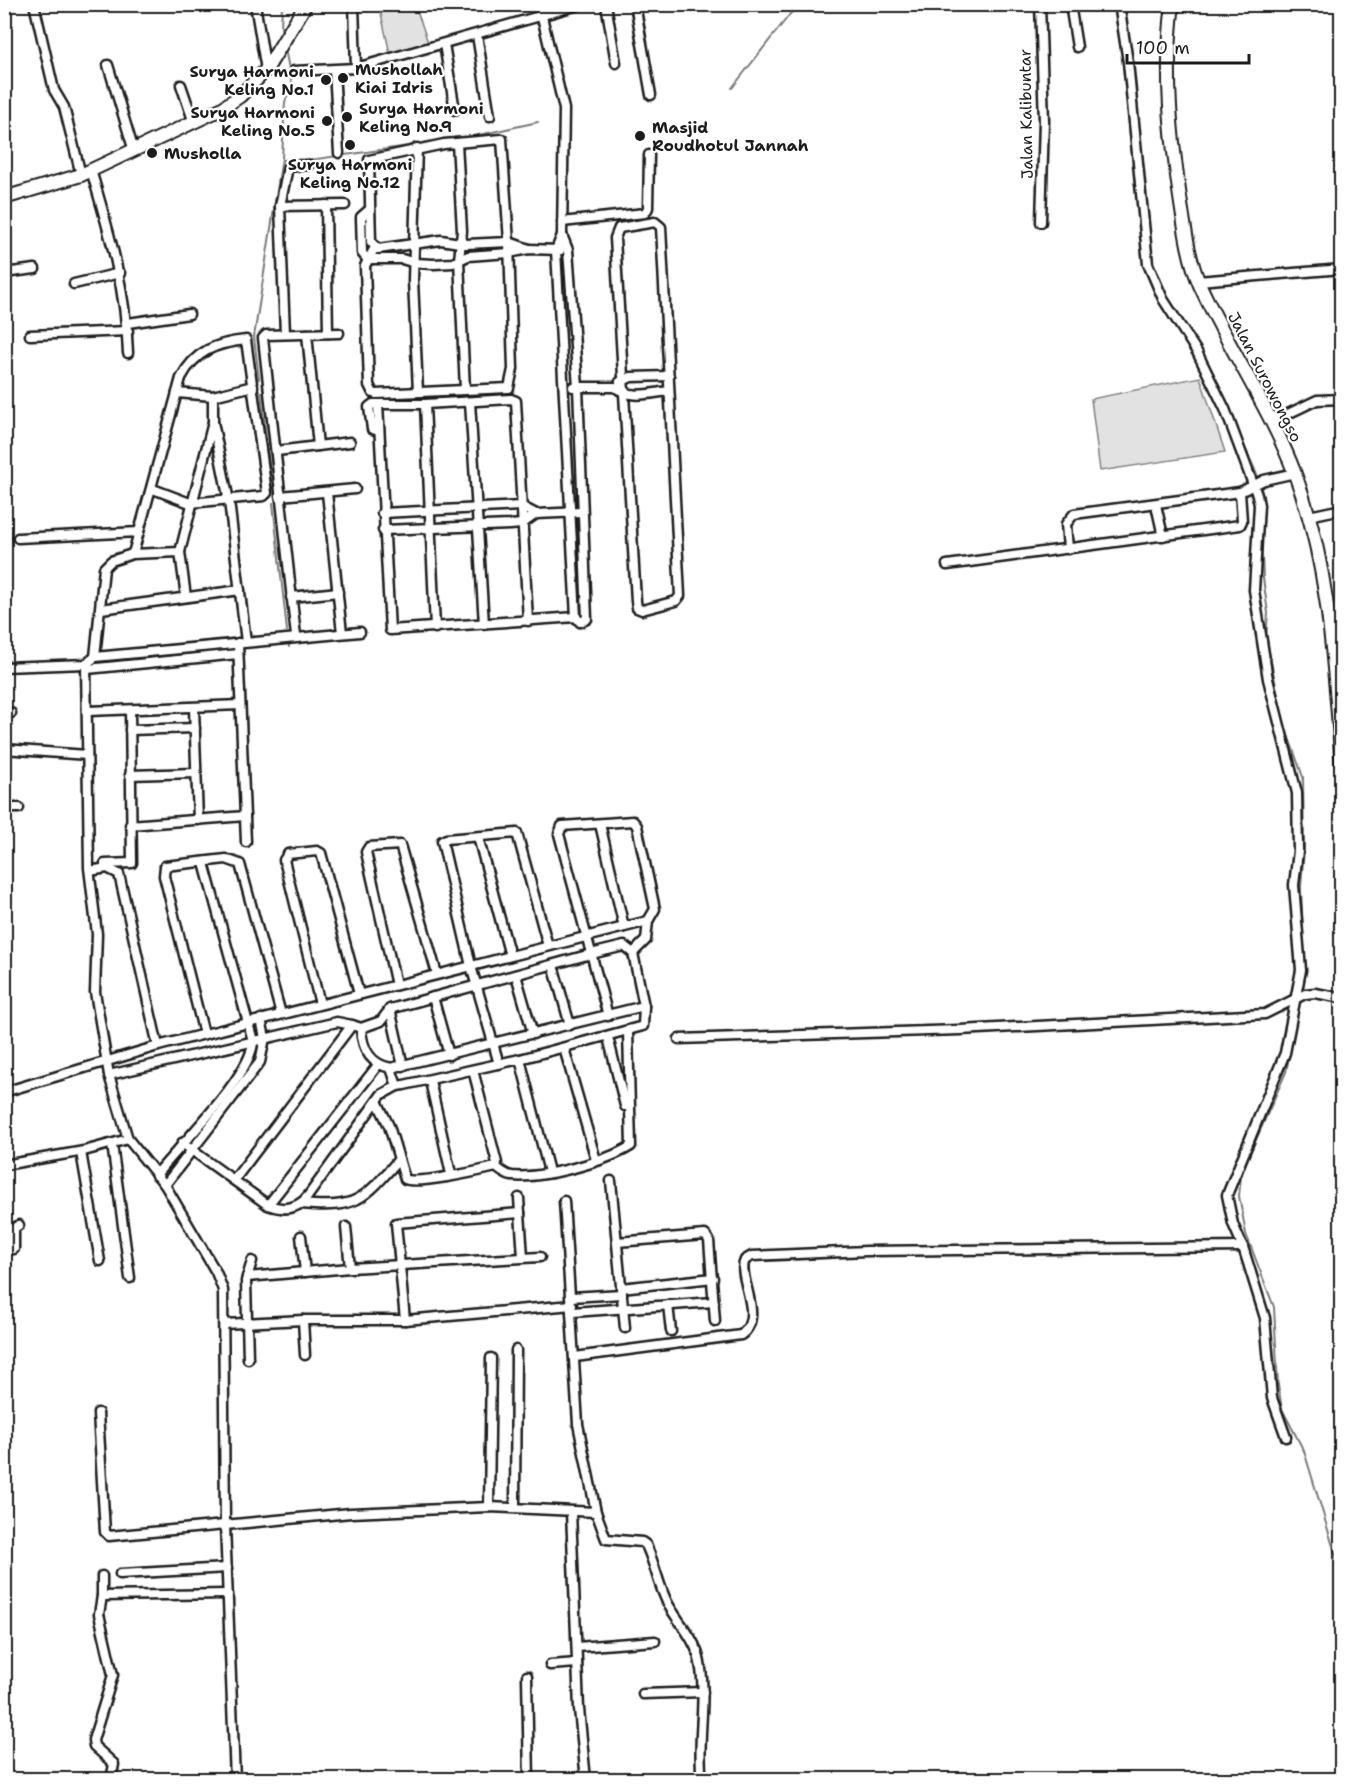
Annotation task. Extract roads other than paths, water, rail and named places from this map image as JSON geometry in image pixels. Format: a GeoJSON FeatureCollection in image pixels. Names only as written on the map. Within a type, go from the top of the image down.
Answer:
{"type":"FeatureCollection","features":[{"type":"Feature","properties":{"kind":"street"},"geometry":{"type":"LineString","coordinates":[[34,4],[54,91],[64,107],[120,273],[128,327],[128,353]]}},
{"type":"Feature","properties":{"kind":"street"},"geometry":{"type":"LineString","coordinates":[[255,4],[266,70]]}},
{"type":"Feature","properties":{"kind":"street"},"geometry":{"type":"LineString","coordinates":[[4,198],[86,172],[133,148],[194,123],[240,96],[266,70],[306,4]]}},
{"type":"Feature","properties":{"kind":"street"},"geometry":{"type":"LineString","coordinates":[[354,4],[356,68]]}},
{"type":"Feature","properties":{"kind":"street"},"geometry":{"type":"LineString","coordinates":[[539,4],[564,109],[562,235],[556,250],[576,617],[578,621],[585,621],[589,615],[582,512],[578,387],[568,250],[562,235]]}},
{"type":"Feature","properties":{"kind":"street"},"geometry":{"type":"LineString","coordinates":[[294,71],[356,68],[582,4]]}},
{"type":"Feature","properties":{"kind":"street"},"geometry":{"type":"LineString","coordinates":[[606,4],[616,63]]}},
{"type":"Feature","properties":{"kind":"street"},"geometry":{"type":"LineString","coordinates":[[635,4],[651,95]]}},
{"type":"Feature","properties":{"kind":"street","name":"Jalan Kalibuntar"},"geometry":{"type":"LineString","coordinates":[[1040,4],[1044,121],[1041,222]]}},
{"type":"Feature","properties":{"kind":"street"},"geometry":{"type":"LineString","coordinates":[[1070,4],[1077,47]]}},
{"type":"Feature","properties":{"kind":"street"},"geometry":{"type":"LineString","coordinates":[[1119,4],[1129,73],[1148,264],[1166,305],[1197,352],[1258,482],[1259,505],[1254,590],[1268,679],[1297,793],[1298,851],[1294,885],[1301,970],[1299,997],[1285,1053],[1228,1190],[1228,1208],[1267,1326],[1268,1374],[1272,1398],[1286,1437]]}},
{"type":"Feature","properties":{"kind":"street","name":"Jalan Surowongso"},"geometry":{"type":"LineString","coordinates":[[1173,4],[1169,81],[1173,139],[1185,230],[1198,281],[1271,422],[1295,473],[1309,516],[1321,569],[1338,689],[1341,765]]}},
{"type":"Feature","properties":{"kind":"street"},"geometry":{"type":"LineString","coordinates":[[477,35],[490,116]]}},
{"type":"Feature","properties":{"kind":"street"},"geometry":{"type":"LineString","coordinates":[[444,44],[455,111]]}},
{"type":"Feature","properties":{"kind":"street"},"geometry":{"type":"LineString","coordinates":[[108,65],[133,148]]}},
{"type":"Feature","properties":{"kind":"street"},"geometry":{"type":"LineString","coordinates":[[334,70],[339,153]]}},
{"type":"Feature","properties":{"kind":"street"},"geometry":{"type":"LineString","coordinates":[[181,85],[194,123]]}},
{"type":"Feature","properties":{"kind":"street"},"geometry":{"type":"LineString","coordinates":[[375,247],[365,266],[370,390],[376,394],[506,389],[511,385],[509,242],[503,141],[500,139],[417,148],[369,160],[371,242],[380,250],[416,242],[441,240],[461,243],[509,242],[529,249]]}},
{"type":"Feature","properties":{"kind":"street"},"geometry":{"type":"LineString","coordinates":[[457,144],[465,390]]}},
{"type":"Feature","properties":{"kind":"street"},"geometry":{"type":"LineString","coordinates":[[417,148],[415,263],[418,392]]}},
{"type":"Feature","properties":{"kind":"street"},"geometry":{"type":"LineString","coordinates":[[562,222],[645,213],[648,208],[649,155]]}},
{"type":"Feature","properties":{"kind":"street"},"geometry":{"type":"LineString","coordinates":[[285,334],[280,206],[288,166],[309,165]]}},
{"type":"Feature","properties":{"kind":"street"},"geometry":{"type":"LineString","coordinates":[[326,205],[328,333]]}},
{"type":"Feature","properties":{"kind":"street"},"geometry":{"type":"LineString","coordinates":[[280,206],[345,205]]}},
{"type":"Feature","properties":{"kind":"street"},"geometry":{"type":"LineString","coordinates":[[369,210],[361,217],[362,253],[368,259],[402,259],[415,263],[447,264],[529,249],[568,250]]}},
{"type":"Feature","properties":{"kind":"street"},"geometry":{"type":"LineString","coordinates":[[655,222],[661,227],[680,596],[676,601],[642,610],[637,608],[636,601],[623,380],[616,229],[655,222]]}},
{"type":"Feature","properties":{"kind":"street"},"geometry":{"type":"LineString","coordinates":[[4,273],[35,269]]}},
{"type":"Feature","properties":{"kind":"street"},"geometry":{"type":"LineString","coordinates":[[1198,281],[1341,269]]}},
{"type":"Feature","properties":{"kind":"street"},"geometry":{"type":"LineString","coordinates":[[74,284],[120,273]]}},
{"type":"Feature","properties":{"kind":"street"},"geometry":{"type":"LineString","coordinates":[[30,335],[128,327],[189,314]]}},
{"type":"Feature","properties":{"kind":"street"},"geometry":{"type":"LineString","coordinates":[[296,636],[263,338],[266,335],[339,333]]}},
{"type":"Feature","properties":{"kind":"street"},"geometry":{"type":"LineString","coordinates":[[307,334],[318,446]]}},
{"type":"Feature","properties":{"kind":"street"},"geometry":{"type":"LineString","coordinates":[[132,554],[153,489],[181,378],[194,357],[205,350],[243,340],[247,341],[267,493],[264,496],[229,501],[190,503],[153,489]]}},
{"type":"Feature","properties":{"kind":"street"},"geometry":{"type":"LineString","coordinates":[[615,387],[623,380],[669,376]]}},
{"type":"Feature","properties":{"kind":"street"},"geometry":{"type":"LineString","coordinates":[[177,393],[213,396],[253,386]]}},
{"type":"Feature","properties":{"kind":"street"},"geometry":{"type":"LineString","coordinates":[[564,387],[615,387],[624,394],[669,391]]}},
{"type":"Feature","properties":{"kind":"street"},"geometry":{"type":"LineString","coordinates":[[213,396],[213,422],[229,501],[240,590],[242,643],[238,654],[246,842]]}},
{"type":"Feature","properties":{"kind":"street"},"geometry":{"type":"LineString","coordinates":[[528,621],[516,401],[511,399],[370,405],[372,429],[379,431],[390,630],[528,621],[576,617]]}},
{"type":"Feature","properties":{"kind":"street"},"geometry":{"type":"LineString","coordinates":[[1271,422],[1317,400],[1341,399]]}},
{"type":"Feature","properties":{"kind":"street"},"geometry":{"type":"LineString","coordinates":[[470,402],[476,527],[484,624]]}},
{"type":"Feature","properties":{"kind":"street"},"geometry":{"type":"LineString","coordinates":[[425,404],[435,627]]}},
{"type":"Feature","properties":{"kind":"street"},"geometry":{"type":"LineString","coordinates":[[186,597],[180,552],[190,503],[213,422]]}},
{"type":"Feature","properties":{"kind":"street"},"geometry":{"type":"LineString","coordinates":[[277,451],[350,442]]}},
{"type":"Feature","properties":{"kind":"street"},"geometry":{"type":"LineString","coordinates":[[1068,549],[1066,524],[1074,514],[1156,505],[1240,492],[1258,482],[1295,473]]}},
{"type":"Feature","properties":{"kind":"street"},"geometry":{"type":"LineString","coordinates":[[280,496],[355,489]]}},
{"type":"Feature","properties":{"kind":"street"},"geometry":{"type":"LineString","coordinates":[[947,565],[1240,525],[1242,521],[1240,492]]}},
{"type":"Feature","properties":{"kind":"street"},"geometry":{"type":"LineString","coordinates":[[327,493],[342,633]]}},
{"type":"Feature","properties":{"kind":"street"},"geometry":{"type":"LineString","coordinates":[[1156,505],[1163,536]]}},
{"type":"Feature","properties":{"kind":"street"},"geometry":{"type":"LineString","coordinates":[[382,513],[521,506],[536,514],[582,512]]}},
{"type":"Feature","properties":{"kind":"street"},"geometry":{"type":"LineString","coordinates":[[1309,516],[1341,509]]}},
{"type":"Feature","properties":{"kind":"street"},"geometry":{"type":"LineString","coordinates":[[383,530],[522,524],[536,514]]}},
{"type":"Feature","properties":{"kind":"street"},"geometry":{"type":"LineString","coordinates":[[18,538],[139,532]]}},
{"type":"Feature","properties":{"kind":"street"},"geometry":{"type":"LineString","coordinates":[[180,552],[132,554],[111,561],[104,568],[95,657],[86,667],[89,868],[97,934],[95,992],[109,1076],[128,1139],[165,1185],[221,1282],[224,1324],[225,1525],[235,1779]]}},
{"type":"Feature","properties":{"kind":"street"},"geometry":{"type":"LineString","coordinates":[[101,609],[240,590]]}},
{"type":"Feature","properties":{"kind":"street"},"geometry":{"type":"LineString","coordinates":[[291,597],[338,592]]}},
{"type":"Feature","properties":{"kind":"street"},"geometry":{"type":"LineString","coordinates":[[95,657],[296,636],[360,632]]}},
{"type":"Feature","properties":{"kind":"street"},"geometry":{"type":"LineString","coordinates":[[4,667],[86,667],[238,654]]}},
{"type":"Feature","properties":{"kind":"street"},"geometry":{"type":"LineString","coordinates":[[87,711],[240,705]]}},
{"type":"Feature","properties":{"kind":"street"},"geometry":{"type":"LineString","coordinates":[[194,708],[198,820]]}},
{"type":"Feature","properties":{"kind":"street"},"geometry":{"type":"LineString","coordinates":[[89,868],[132,863],[130,710]]}},
{"type":"Feature","properties":{"kind":"street"},"geometry":{"type":"LineString","coordinates":[[130,730],[195,728]]}},
{"type":"Feature","properties":{"kind":"street"},"geometry":{"type":"LineString","coordinates":[[4,749],[87,754]]}},
{"type":"Feature","properties":{"kind":"street"},"geometry":{"type":"LineString","coordinates":[[130,775],[196,773]]}},
{"type":"Feature","properties":{"kind":"street"},"geometry":{"type":"LineString","coordinates":[[4,808],[19,808]]}},
{"type":"Feature","properties":{"kind":"street"},"geometry":{"type":"LineString","coordinates":[[130,825],[245,816]]}},
{"type":"Feature","properties":{"kind":"street"},"geometry":{"type":"LineString","coordinates":[[608,1016],[558,831],[562,826],[633,821],[637,826],[654,901],[654,914],[648,921],[646,940],[633,953]]}},
{"type":"Feature","properties":{"kind":"street"},"geometry":{"type":"LineString","coordinates":[[600,824],[624,927]]}},
{"type":"Feature","properties":{"kind":"street"},"geometry":{"type":"LineString","coordinates":[[499,1064],[471,966],[441,843],[446,838],[478,837],[514,832],[519,835],[548,946]]}},
{"type":"Feature","properties":{"kind":"street"},"geometry":{"type":"LineString","coordinates":[[478,837],[510,956]]}},
{"type":"Feature","properties":{"kind":"street"},"geometry":{"type":"LineString","coordinates":[[396,985],[366,852],[369,847],[400,845],[437,974]]}},
{"type":"Feature","properties":{"kind":"street"},"geometry":{"type":"LineString","coordinates":[[320,1004],[284,860],[288,854],[317,851],[321,853],[359,994]]}},
{"type":"Feature","properties":{"kind":"street"},"geometry":{"type":"LineString","coordinates":[[204,1034],[163,872],[165,866],[232,860],[243,869],[281,1014]]}},
{"type":"Feature","properties":{"kind":"street"},"geometry":{"type":"LineString","coordinates":[[156,1175],[238,1076],[253,1051],[253,1041],[204,863]]}},
{"type":"Feature","properties":{"kind":"street"},"geometry":{"type":"LineString","coordinates":[[89,868],[107,868],[119,874],[158,1046]]}},
{"type":"Feature","properties":{"kind":"street"},"geometry":{"type":"LineString","coordinates":[[4,1092],[158,1046],[648,921]]}},
{"type":"Feature","properties":{"kind":"street"},"geometry":{"type":"LineString","coordinates":[[109,1076],[338,1022],[362,1028],[381,1021],[390,1009],[433,997],[624,946],[633,953],[644,1006],[645,1025],[608,1037],[520,1059],[430,1081],[397,1086],[384,1092],[301,1204]]}},
{"type":"Feature","properties":{"kind":"street"},"geometry":{"type":"LineString","coordinates":[[553,965],[570,1025]]}},
{"type":"Feature","properties":{"kind":"street"},"geometry":{"type":"LineString","coordinates":[[516,975],[533,1034]]}},
{"type":"Feature","properties":{"kind":"street"},"geometry":{"type":"LineString","coordinates":[[679,1039],[960,1030],[1265,1014],[1274,1012],[1299,997],[1315,993],[1341,998]]}},
{"type":"Feature","properties":{"kind":"street"},"geometry":{"type":"LineString","coordinates":[[433,997],[449,1055]]}},
{"type":"Feature","properties":{"kind":"street"},"geometry":{"type":"LineString","coordinates":[[362,1028],[364,1046],[378,1065],[391,1068],[644,1006]]}},
{"type":"Feature","properties":{"kind":"street"},"geometry":{"type":"LineString","coordinates":[[390,1009],[403,1066]]}},
{"type":"Feature","properties":{"kind":"street"},"geometry":{"type":"LineString","coordinates":[[165,1185],[260,1062],[265,1038],[261,1019]]}},
{"type":"Feature","properties":{"kind":"street"},"geometry":{"type":"LineString","coordinates":[[234,1180],[352,1025]]}},
{"type":"Feature","properties":{"kind":"street"},"geometry":{"type":"LineString","coordinates":[[628,1031],[628,1120]]}},
{"type":"Feature","properties":{"kind":"street"},"geometry":{"type":"LineString","coordinates":[[377,1101],[384,1114],[405,1179],[408,1181],[416,1182],[451,1174],[458,1176],[496,1167],[513,1176],[549,1172],[596,1160],[631,1146],[633,1142],[608,1037]]}},
{"type":"Feature","properties":{"kind":"street"},"geometry":{"type":"LineString","coordinates":[[564,1048],[596,1160]]}},
{"type":"Feature","properties":{"kind":"street"},"geometry":{"type":"LineString","coordinates":[[520,1059],[549,1172]]}},
{"type":"Feature","properties":{"kind":"street"},"geometry":{"type":"LineString","coordinates":[[268,1205],[378,1065]]}},
{"type":"Feature","properties":{"kind":"street"},"geometry":{"type":"LineString","coordinates":[[391,1068],[397,1086]]}},
{"type":"Feature","properties":{"kind":"street"},"geometry":{"type":"LineString","coordinates":[[473,1070],[497,1163],[496,1167]]}},
{"type":"Feature","properties":{"kind":"street"},"geometry":{"type":"LineString","coordinates":[[430,1081],[451,1174]]}},
{"type":"Feature","properties":{"kind":"street"},"geometry":{"type":"LineString","coordinates":[[4,1166],[81,1152],[128,1139]]}},
{"type":"Feature","properties":{"kind":"street"},"geometry":{"type":"LineString","coordinates":[[112,1143],[130,1278]]}},
{"type":"Feature","properties":{"kind":"street"},"geometry":{"type":"LineString","coordinates":[[182,1143],[268,1205],[279,1209],[301,1204],[341,1206],[361,1198],[369,1194],[399,1159]]}},
{"type":"Feature","properties":{"kind":"street"},"geometry":{"type":"LineString","coordinates":[[81,1152],[100,1261]]}},
{"type":"Feature","properties":{"kind":"street"},"geometry":{"type":"LineString","coordinates":[[611,1181],[625,1328]]}},
{"type":"Feature","properties":{"kind":"street"},"geometry":{"type":"LineString","coordinates":[[519,1198],[523,1257]]}},
{"type":"Feature","properties":{"kind":"street"},"geometry":{"type":"LineString","coordinates":[[564,1201],[578,1424],[596,1512],[606,1539],[642,1542],[646,1545],[663,1594],[692,1640],[698,1655],[702,1692],[699,1746],[702,1779]]}},
{"type":"Feature","properties":{"kind":"street"},"geometry":{"type":"LineString","coordinates":[[405,1320],[397,1222],[520,1213]]}},
{"type":"Feature","properties":{"kind":"street"},"geometry":{"type":"LineString","coordinates":[[4,1250],[14,1249],[15,1228],[19,1225]]}},
{"type":"Feature","properties":{"kind":"street"},"geometry":{"type":"LineString","coordinates":[[346,1227],[351,1268]]}},
{"type":"Feature","properties":{"kind":"street"},"geometry":{"type":"LineString","coordinates":[[617,1242],[702,1234],[709,1240],[716,1321]]}},
{"type":"Feature","properties":{"kind":"street"},"geometry":{"type":"LineString","coordinates":[[301,1236],[305,1272]]}},
{"type":"Feature","properties":{"kind":"street"},"geometry":{"type":"LineString","coordinates":[[575,1357],[606,1355],[741,1335],[749,1324],[750,1307],[742,1267],[745,1260],[752,1256],[867,1251],[1240,1248]]}},
{"type":"Feature","properties":{"kind":"street"},"geometry":{"type":"LineString","coordinates":[[247,1277],[351,1268],[540,1257]]}},
{"type":"Feature","properties":{"kind":"street"},"geometry":{"type":"LineString","coordinates":[[248,1359],[247,1277],[252,1261]]}},
{"type":"Feature","properties":{"kind":"street"},"geometry":{"type":"LineString","coordinates":[[572,1305],[621,1291],[713,1278]]}},
{"type":"Feature","properties":{"kind":"street"},"geometry":{"type":"LineString","coordinates":[[224,1324],[249,1321],[405,1320],[572,1305],[623,1308],[714,1302]]}},
{"type":"Feature","properties":{"kind":"street"},"geometry":{"type":"LineString","coordinates":[[668,1305],[671,1331]]}},
{"type":"Feature","properties":{"kind":"street"},"geometry":{"type":"LineString","coordinates":[[303,1320],[305,1355]]}},
{"type":"Feature","properties":{"kind":"street"},"geometry":{"type":"LineString","coordinates":[[515,1508],[516,1350]]}},
{"type":"Feature","properties":{"kind":"street"},"geometry":{"type":"LineString","coordinates":[[489,1507],[490,1358]]}},
{"type":"Feature","properties":{"kind":"street"},"geometry":{"type":"LineString","coordinates":[[98,1413],[102,1512],[107,1535],[351,1513],[489,1507],[596,1512]]}},
{"type":"Feature","properties":{"kind":"street"},"geometry":{"type":"LineString","coordinates":[[571,1512],[577,1663],[586,1779]]}},
{"type":"Feature","properties":{"kind":"street"},"geometry":{"type":"LineString","coordinates":[[120,1574],[227,1568]]}},
{"type":"Feature","properties":{"kind":"street"},"geometry":{"type":"LineString","coordinates":[[102,1576],[99,1614],[113,1676],[93,1740],[94,1746],[114,1764],[111,1779]]}},
{"type":"Feature","properties":{"kind":"street"},"geometry":{"type":"LineString","coordinates":[[102,1596],[228,1594]]}},
{"type":"Feature","properties":{"kind":"street"},"geometry":{"type":"LineString","coordinates":[[577,1647],[655,1641]]}},
{"type":"Feature","properties":{"kind":"street"},"geometry":{"type":"LineString","coordinates":[[550,1665],[577,1663]]}},
{"type":"Feature","properties":{"kind":"street"},"geometry":{"type":"LineString","coordinates":[[527,1676],[529,1779]]}},
{"type":"Feature","properties":{"kind":"street"},"geometry":{"type":"LineString","coordinates":[[643,1694],[702,1692]]}},
{"type":"Feature","properties":{"kind":"waterway"},"geometry":{"type":"LineString","coordinates":[[281,29],[282,4]]}},
{"type":"Feature","properties":{"kind":"waterway"},"geometry":{"type":"LineString","coordinates":[[732,88],[798,4]]}},
{"type":"Feature","properties":{"kind":"waterway"},"geometry":{"type":"LineString","coordinates":[[259,379],[254,337],[282,158],[285,102],[292,84],[285,49]]}},
{"type":"Feature","properties":{"kind":"waterway"},"geometry":{"type":"LineString","coordinates":[[465,138],[538,122]]}},
{"type":"Feature","properties":{"kind":"waterway"},"geometry":{"type":"LineString","coordinates":[[282,160],[317,159],[436,142]]}},
{"type":"Feature","properties":{"kind":"waterway"},"geometry":{"type":"LineString","coordinates":[[1189,331],[1221,393]]}},
{"type":"Feature","properties":{"kind":"waterway"},"geometry":{"type":"LineString","coordinates":[[261,392],[272,490]]}},
{"type":"Feature","properties":{"kind":"waterway"},"geometry":{"type":"LineString","coordinates":[[1237,431],[1254,468],[1261,490],[1262,530]]}},
{"type":"Feature","properties":{"kind":"waterway"},"geometry":{"type":"LineString","coordinates":[[273,503],[287,631]]}},
{"type":"Feature","properties":{"kind":"waterway"},"geometry":{"type":"LineString","coordinates":[[1261,536],[1263,578],[1268,613],[1266,638],[1284,724],[1303,777],[1304,849],[1301,887],[1304,959]]}},
{"type":"Feature","properties":{"kind":"waterway"},"geometry":{"type":"LineString","coordinates":[[1300,1001],[1286,1072],[1247,1160],[1241,1177],[1239,1196],[1246,1234],[1274,1307],[1278,1385],[1282,1409],[1304,1451],[1342,1576]]}},
{"type":"Feature","properties":{"kind":"place","name":"Mushollah Kiai Idris"},"geometry":{"type":"Point","coordinates":[343,78]}},
{"type":"Feature","properties":{"kind":"place","name":"Surya Harmoni Keling No.1"},"geometry":{"type":"Point","coordinates":[326,80]}},
{"type":"Feature","properties":{"kind":"place","name":"Surya Harmoni Keling No.9"},"geometry":{"type":"Point","coordinates":[347,117]}},
{"type":"Feature","properties":{"kind":"place","name":"Surya Harmoni Keling No.5"},"geometry":{"type":"Point","coordinates":[327,121]}},
{"type":"Feature","properties":{"kind":"place","name":"Masjid Roudhotul Jannah"},"geometry":{"type":"Point","coordinates":[640,136]}},
{"type":"Feature","properties":{"kind":"place","name":"Surya Harmoni Keling No.12"},"geometry":{"type":"Point","coordinates":[350,145]}},
{"type":"Feature","properties":{"kind":"place","name":"Musholla"},"geometry":{"type":"Point","coordinates":[152,153]}}]}
